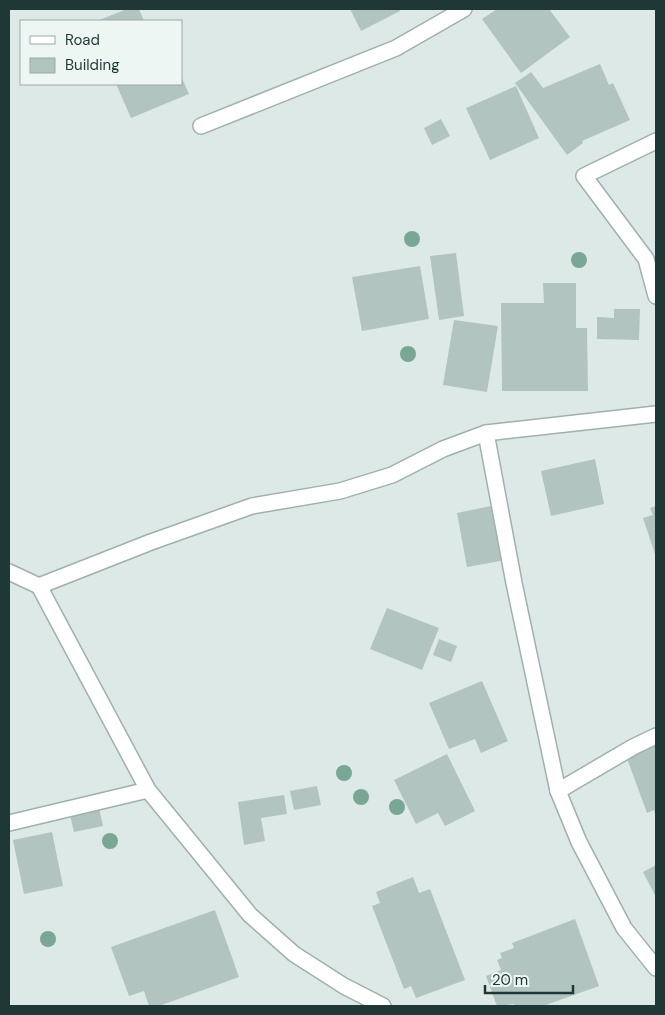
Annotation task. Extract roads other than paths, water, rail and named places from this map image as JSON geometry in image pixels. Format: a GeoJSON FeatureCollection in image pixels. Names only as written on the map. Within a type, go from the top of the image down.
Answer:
{"type":"FeatureCollection","features":[{"type":"Feature","properties":{"kind":"street"},"geometry":{"type":"LineString","coordinates":[[201,126],[396,48],[464,9]]}},
{"type":"Feature","properties":{"kind":"street"},"geometry":{"type":"LineString","coordinates":[[656,141],[584,176],[646,259],[656,296]]}},
{"type":"Feature","properties":{"kind":"street"},"geometry":{"type":"LineString","coordinates":[[39,586],[151,542],[252,506],[340,491],[392,475],[443,449],[486,433],[656,414]]}},
{"type":"Feature","properties":{"kind":"street"},"geometry":{"type":"LineString","coordinates":[[486,433],[514,583],[558,791],[579,842],[624,928],[656,968]]}},
{"type":"Feature","properties":{"kind":"street"},"geometry":{"type":"LineString","coordinates":[[9,572],[39,586],[148,790],[250,915],[294,954],[344,986],[383,1006]]}},
{"type":"Feature","properties":{"kind":"street"},"geometry":{"type":"LineString","coordinates":[[558,791],[633,747],[656,736]]}},
{"type":"Feature","properties":{"kind":"street"},"geometry":{"type":"LineString","coordinates":[[9,823],[148,790]]}}]}
